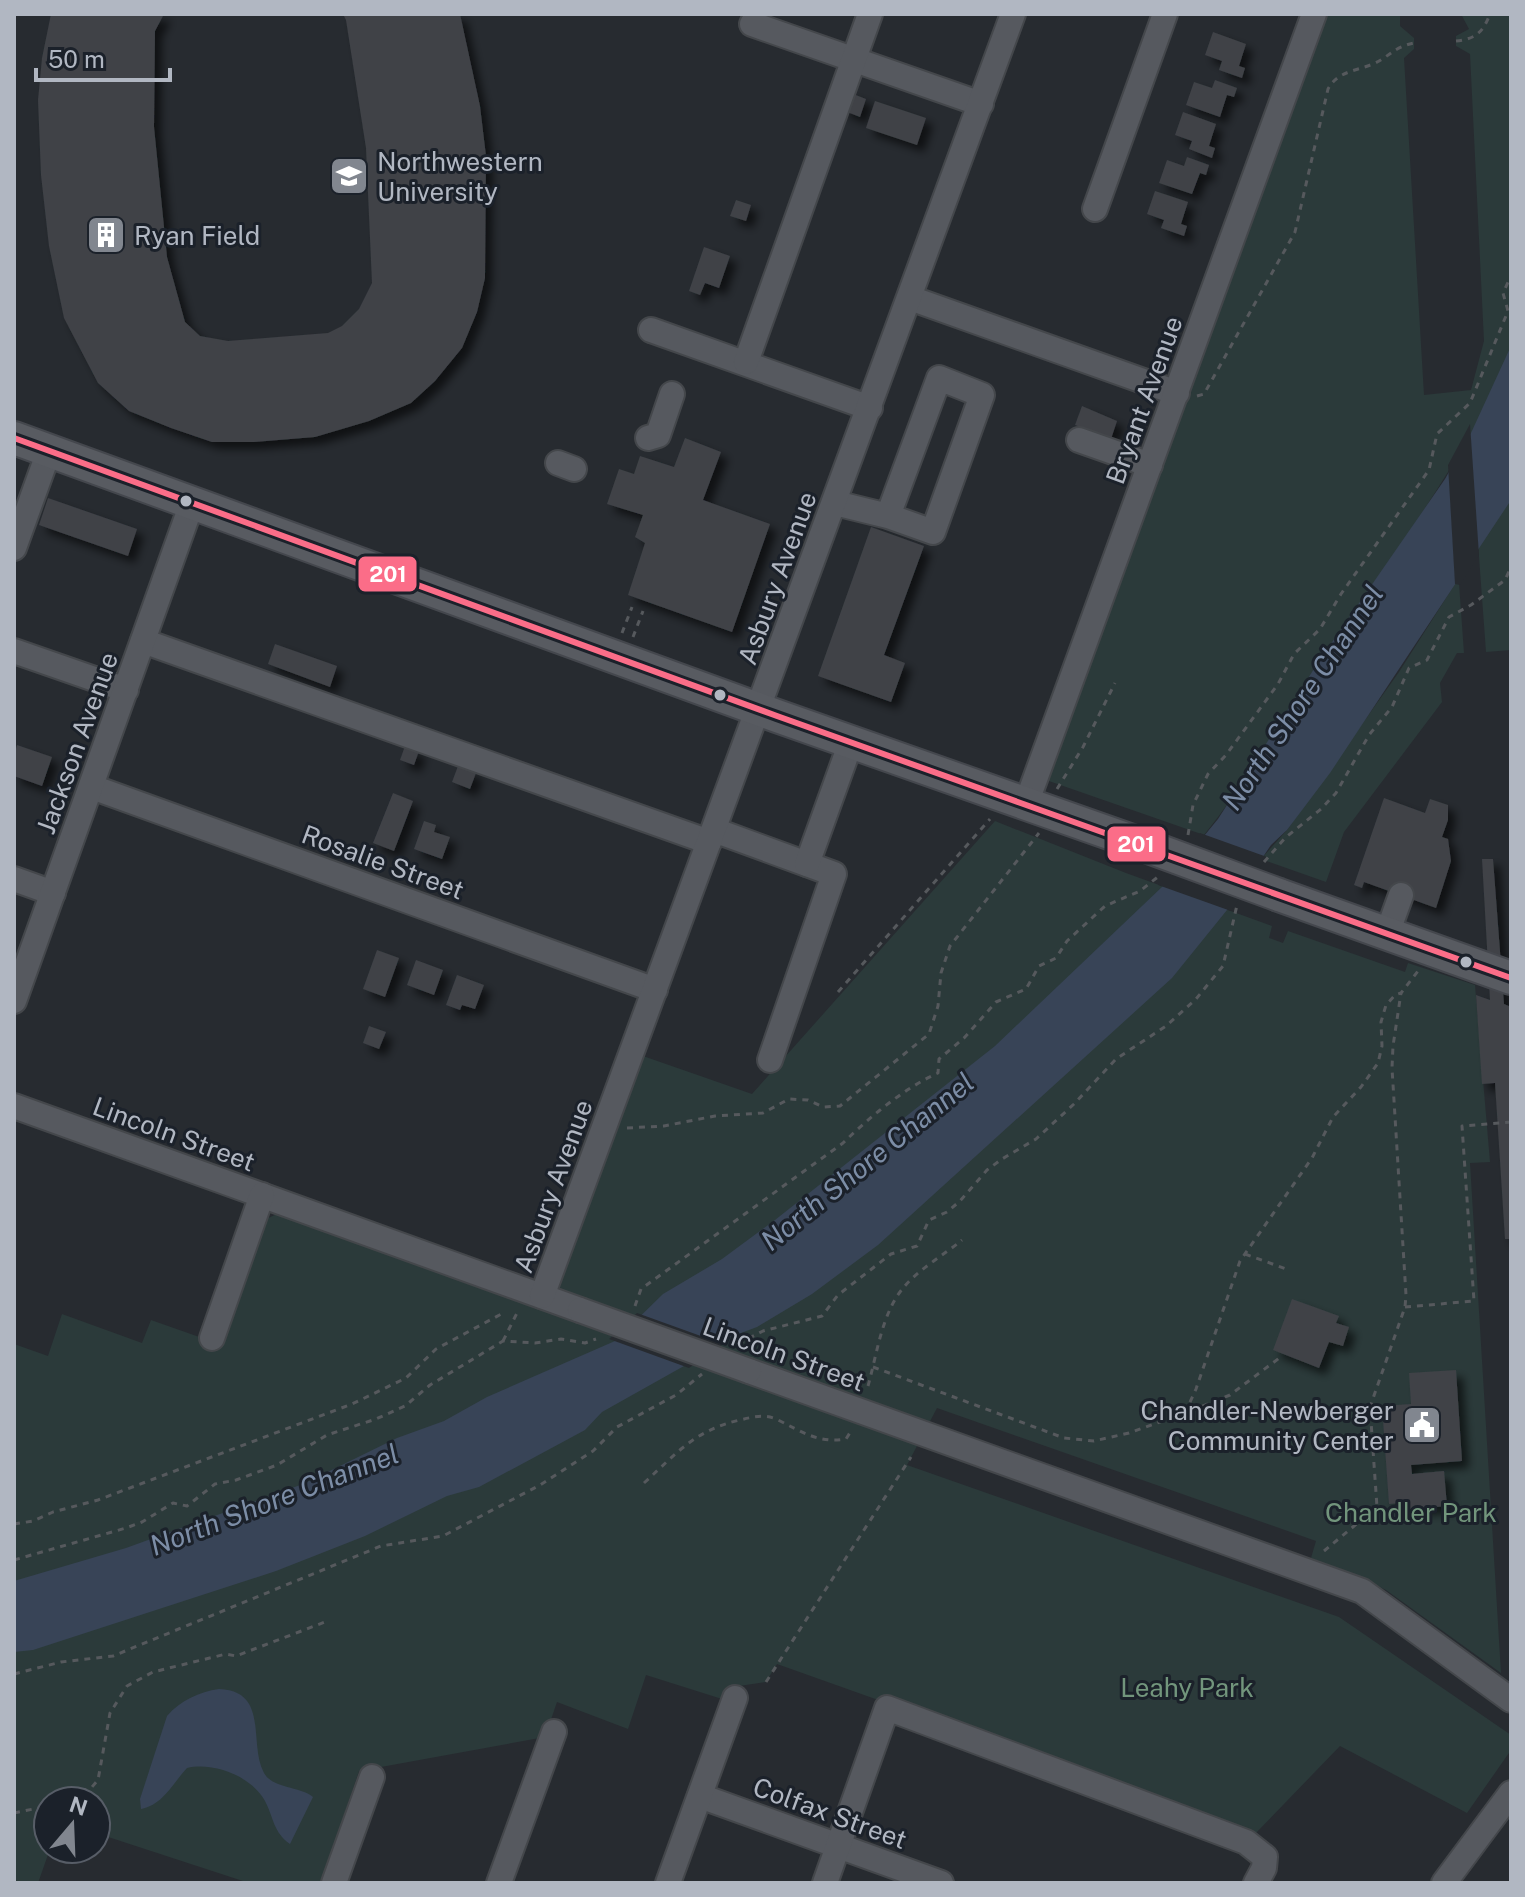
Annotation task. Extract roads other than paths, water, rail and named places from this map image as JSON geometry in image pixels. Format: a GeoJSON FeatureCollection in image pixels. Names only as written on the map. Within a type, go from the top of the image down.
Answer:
{"type":"FeatureCollection","features":[{"type":"Feature","properties":{"kind":"main road"},"geometry":{"type":"LineString","coordinates":[[14,438],[851,742],[1032,818],[1279,895],[1511,978]]}},
{"type":"Feature","properties":{"kind":"street"},"geometry":{"type":"LineString","coordinates":[[746,362],[870,14]]}},
{"type":"Feature","properties":{"kind":"street","name":"Asbury Avenue"},"geometry":{"type":"LineString","coordinates":[[542,1296],[1013,14]]}},
{"type":"Feature","properties":{"kind":"street"},"geometry":{"type":"LineString","coordinates":[[1095,209],[1165,14]]}},
{"type":"Feature","properties":{"kind":"street","name":"Bryant Avenue"},"geometry":{"type":"LineString","coordinates":[[1032,818],[1150,465],[1314,14]]}},
{"type":"Feature","properties":{"kind":"street"},"geometry":{"type":"LineString","coordinates":[[752,24],[981,104]]}},
{"type":"Feature","properties":{"kind":"street"},"geometry":{"type":"LineString","coordinates":[[910,298],[1177,393]]}},
{"type":"Feature","properties":{"kind":"street"},"geometry":{"type":"LineString","coordinates":[[651,330],[870,408]]}},
{"type":"Feature","properties":{"kind":"street"},"geometry":{"type":"LineString","coordinates":[[835,503],[888,516],[933,532],[982,395],[939,378],[888,516]]}},
{"type":"Feature","properties":{"kind":"street"},"geometry":{"type":"LineString","coordinates":[[672,394],[653,436],[682,426]]}},
{"type":"Feature","properties":{"kind":"street"},"geometry":{"type":"LineString","coordinates":[[1079,440],[1150,465]]}},
{"type":"Feature","properties":{"kind":"street"},"geometry":{"type":"LineString","coordinates":[[14,548],[49,451]]}},
{"type":"Feature","properties":{"kind":"street","name":"Jackson Avenue"},"geometry":{"type":"LineString","coordinates":[[14,1001],[192,503]]}},
{"type":"Feature","properties":{"kind":"street"},"geometry":{"type":"LineString","coordinates":[[143,641],[711,836],[834,874],[770,1060]]}},
{"type":"Feature","properties":{"kind":"street"},"geometry":{"type":"LineString","coordinates":[[14,651],[126,690]]}},
{"type":"Feature","properties":{"kind":"street"},"geometry":{"type":"LineString","coordinates":[[807,864],[851,742]]}},
{"type":"Feature","properties":{"kind":"street","name":"Rosalie Street"},"geometry":{"type":"LineString","coordinates":[[92,787],[655,990]]}},
{"type":"Feature","properties":{"kind":"street"},"geometry":{"type":"LineString","coordinates":[[14,879],[53,893]]}},
{"type":"Feature","properties":{"kind":"street"},"geometry":{"type":"LineString","coordinates":[[1387,934],[1401,895]]}},
{"type":"Feature","properties":{"kind":"street","name":"Lincoln Street"},"geometry":{"type":"LineString","coordinates":[[14,1106],[1362,1591],[1511,1700]]}},
{"type":"Feature","properties":{"kind":"street"},"geometry":{"type":"LineString","coordinates":[[212,1338],[262,1195]]}},
{"type":"Feature","properties":{"kind":"street"},"geometry":{"type":"LineString","coordinates":[[668,1883],[735,1698]]}},
{"type":"Feature","properties":{"kind":"street"},"geometry":{"type":"LineString","coordinates":[[825,1883],[887,1708],[1246,1842],[1265,1857],[1264,1868],[1256,1883]]}},
{"type":"Feature","properties":{"kind":"street"},"geometry":{"type":"LineString","coordinates":[[499,1883],[554,1732]]}},
{"type":"Feature","properties":{"kind":"street"},"geometry":{"type":"LineString","coordinates":[[334,1883],[372,1777]]}},
{"type":"Feature","properties":{"kind":"street"},"geometry":{"type":"LineString","coordinates":[[1444,1883],[1511,1793]]}},
{"type":"Feature","properties":{"kind":"street","name":"Colfax Street"},"geometry":{"type":"LineString","coordinates":[[700,1796],[941,1883]]}},
{"type":"Feature","properties":{"kind":"water","name":"North Shore Channel"},"geometry":{"type":"Polygon","coordinates":[[[1511,346],[1511,500],[1330,773],[1287,830],[1271,845],[1227,910],[1172,978],[878,1245],[812,1294],[757,1327],[717,1342],[684,1366],[602,1412],[585,1430],[479,1487],[447,1496],[365,1536],[276,1571],[33,1650],[14,1652],[14,1581],[126,1548],[303,1484],[397,1438],[444,1421],[487,1397],[615,1341],[663,1294],[722,1259],[775,1220],[995,1046],[1162,887],[1218,819],[1319,661],[1445,479],[1471,433],[1511,346]]]}},
{"type":"Feature","properties":{"kind":"water"},"geometry":{"type":"Polygon","coordinates":[[[219,1689],[235,1692],[245,1699],[251,1709],[260,1761],[268,1778],[313,1797],[290,1844],[277,1830],[259,1792],[241,1778],[220,1769],[187,1768],[162,1798],[141,1809],[140,1799],[167,1716],[191,1698],[219,1689]]]}},
{"type":"Feature","properties":{"kind":"place","name":"Northwestern University"},"geometry":{"type":"Point","coordinates":[349,176]}},
{"type":"Feature","properties":{"kind":"place","name":"Ryan Field"},"geometry":{"type":"Point","coordinates":[106,235]}},
{"type":"Feature","properties":{"kind":"place","name":"Chandler-Newberger Community Center"},"geometry":{"type":"Point","coordinates":[1422,1425]}},
{"type":"Feature","properties":{"kind":"park label","name":"Chandler Park"},"geometry":{"type":"Point","coordinates":[1411,1512]}},
{"type":"Feature","properties":{"kind":"park label","name":"Leahy Park"},"geometry":{"type":"Point","coordinates":[1187,1687]}}]}
